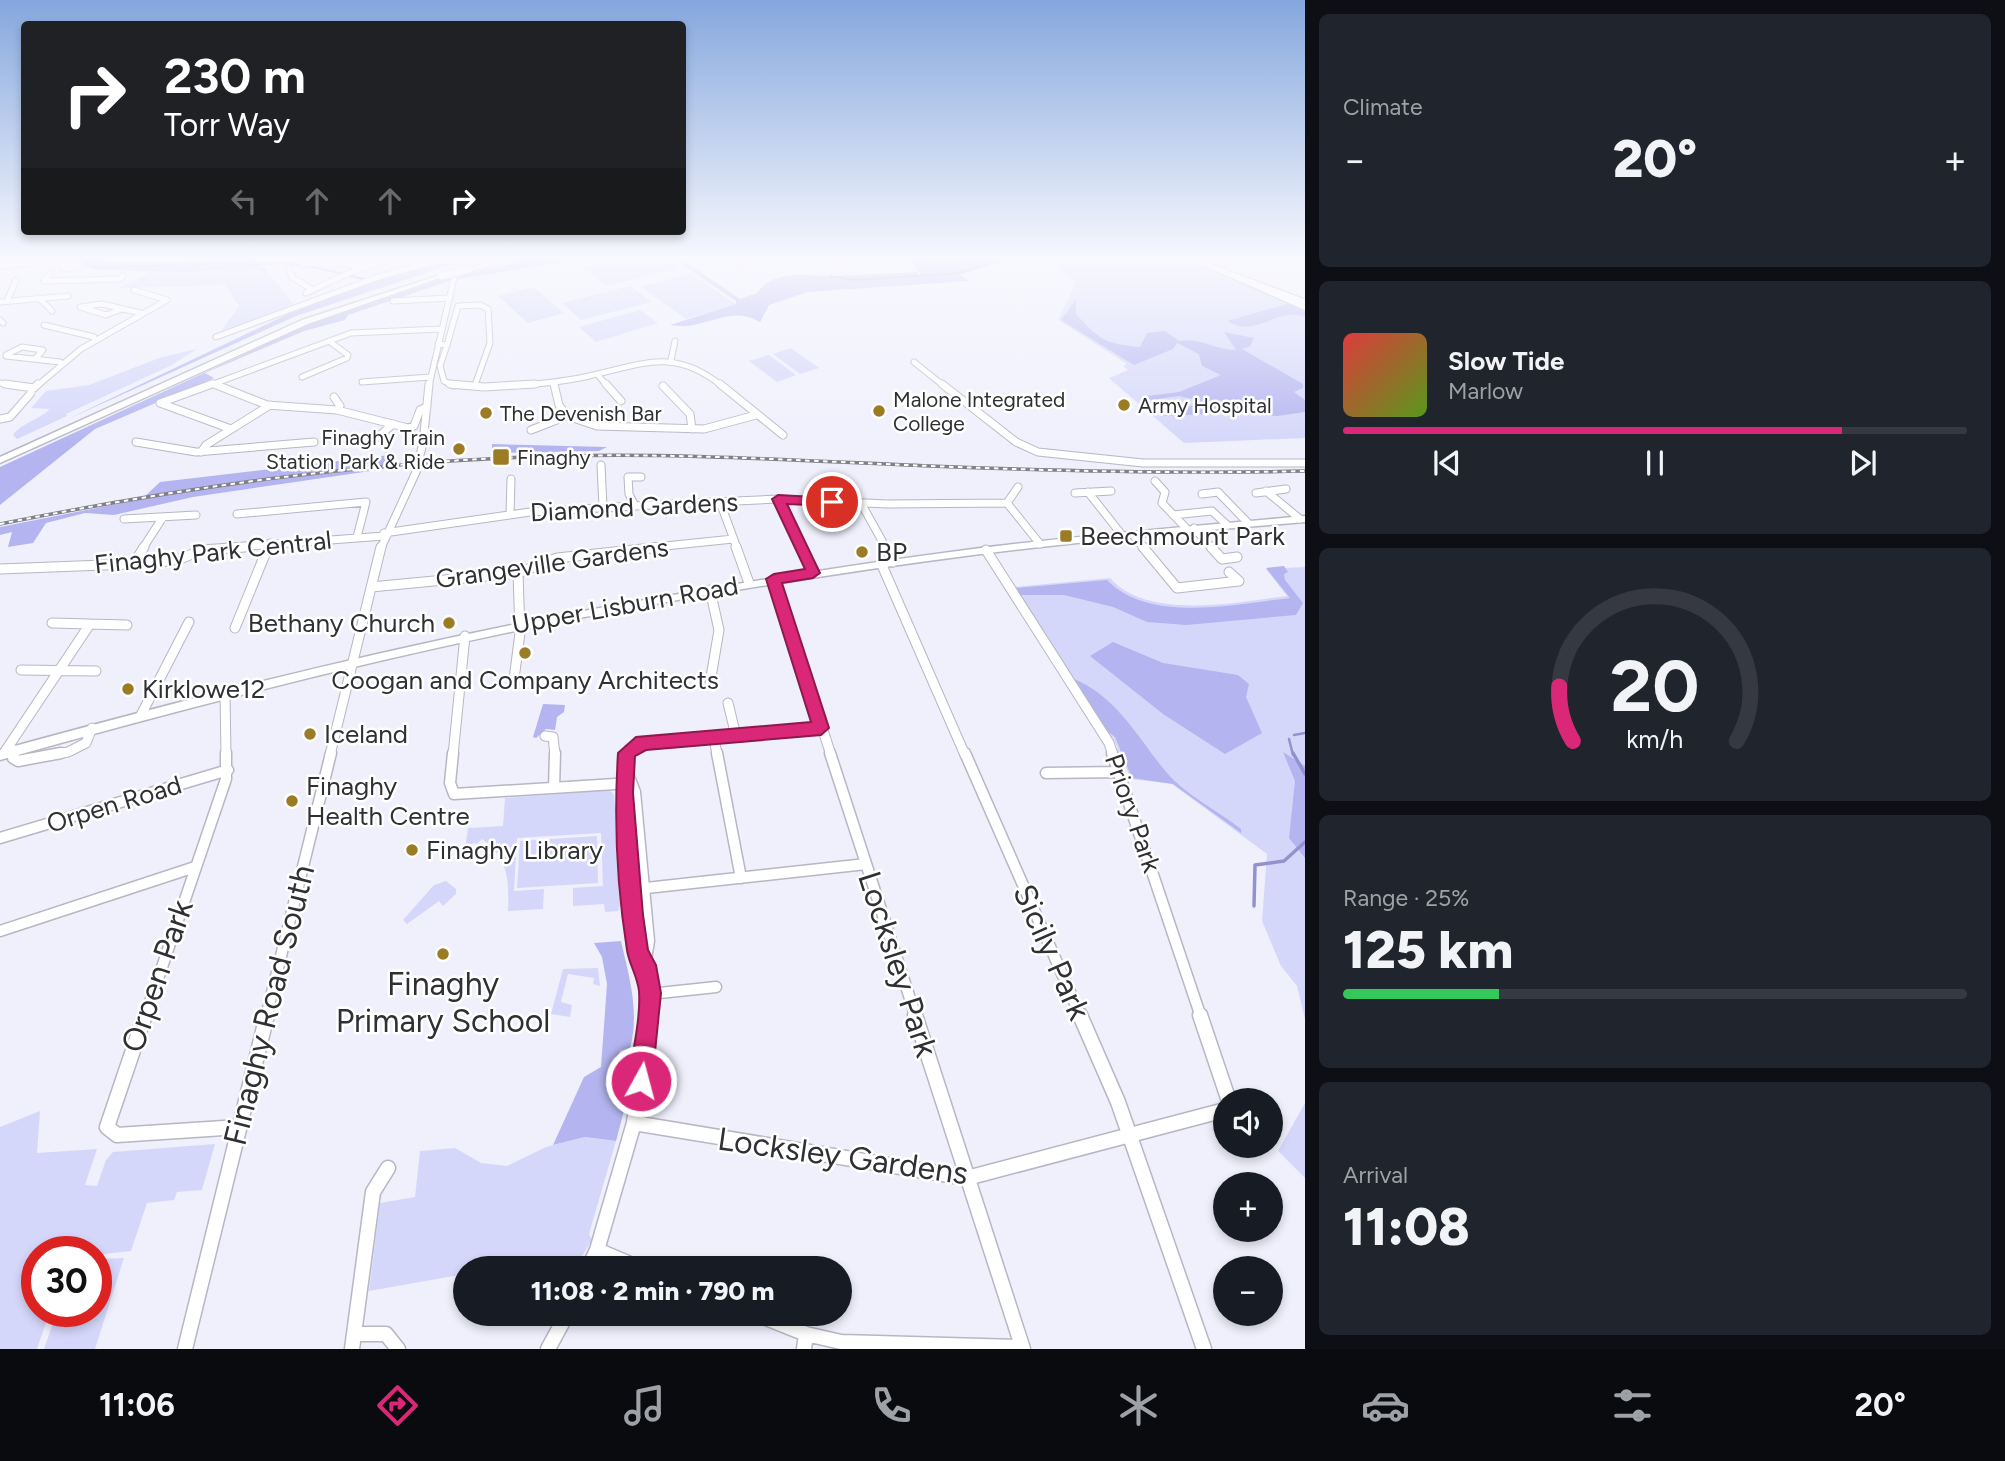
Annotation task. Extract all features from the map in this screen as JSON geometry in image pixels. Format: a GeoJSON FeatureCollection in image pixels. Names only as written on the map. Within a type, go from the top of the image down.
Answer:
{"type":"FeatureCollection","features":[{"type":"Feature","properties":{"kind":"highway"},"geometry":{"type":"LineString","coordinates":[[0,453],[303,319]]}},
{"type":"Feature","properties":{"kind":"highway"},"geometry":{"type":"LineString","coordinates":[[0,461],[314,319]]}},
{"type":"Feature","properties":{"kind":"main road","name":"Upper Lisburn Road"},"geometry":{"type":"LineString","coordinates":[[6,753],[141,715],[353,661],[519,625],[710,590],[887,562],[986,550],[1127,534],[1303,519]]}},
{"type":"Feature","properties":{"kind":"street"},"geometry":{"type":"LineString","coordinates":[[0,383],[34,387],[60,362],[94,337],[129,319]]}},
{"type":"Feature","properties":{"kind":"street"},"geometry":{"type":"LineString","coordinates":[[216,337],[267,319]]}},
{"type":"Feature","properties":{"kind":"street","name":"Finaghy Road South"},"geometry":{"type":"LineString","coordinates":[[185,1349],[384,535],[416,471],[423,443],[430,377],[444,319]]}},
{"type":"Feature","properties":{"kind":"street"},"geometry":{"type":"LineString","coordinates":[[454,319],[440,366],[443,380],[452,385],[554,382],[598,375],[647,361],[671,360],[703,370],[783,435]]}},
{"type":"Feature","properties":{"kind":"street"},"geometry":{"type":"LineString","coordinates":[[475,386],[489,343],[488,319]]}},
{"type":"Feature","properties":{"kind":"street"},"geometry":{"type":"LineString","coordinates":[[44,325],[94,337]]}},
{"type":"Feature","properties":{"kind":"street"},"geometry":{"type":"LineString","coordinates":[[231,429],[160,403],[360,331],[441,329]]}},
{"type":"Feature","properties":{"kind":"street"},"geometry":{"type":"LineString","coordinates":[[302,377],[347,358],[348,355],[329,341]]}},
{"type":"Feature","properties":{"kind":"street"},"geometry":{"type":"LineString","coordinates":[[671,360],[675,341]]}},
{"type":"Feature","properties":{"kind":"street"},"geometry":{"type":"LineString","coordinates":[[438,344],[447,345]]}},
{"type":"Feature","properties":{"kind":"street"},"geometry":{"type":"LineString","coordinates":[[35,359],[43,350],[22,347],[6,355],[6,356],[60,362]]}},
{"type":"Feature","properties":{"kind":"street"},"geometry":{"type":"LineString","coordinates":[[914,362],[1016,442],[1034,451],[1143,463],[1305,463]]}},
{"type":"Feature","properties":{"kind":"street"},"geometry":{"type":"LineString","coordinates":[[598,375],[621,401]]}},
{"type":"Feature","properties":{"kind":"street"},"geometry":{"type":"LineString","coordinates":[[362,382],[430,377]]}},
{"type":"Feature","properties":{"kind":"street"},"geometry":{"type":"LineString","coordinates":[[554,382],[559,405],[568,416],[597,426],[713,428],[756,415]]}},
{"type":"Feature","properties":{"kind":"street"},"geometry":{"type":"LineString","coordinates":[[212,383],[270,405],[337,410],[413,427],[420,410],[427,407]]}},
{"type":"Feature","properties":{"kind":"street"},"geometry":{"type":"LineString","coordinates":[[663,386],[690,414],[692,429]]}},
{"type":"Feature","properties":{"kind":"street"},"geometry":{"type":"LineString","coordinates":[[0,419],[10,416],[31,396]]}},
{"type":"Feature","properties":{"kind":"street"},"geometry":{"type":"LineString","coordinates":[[334,397],[340,406],[337,410]]}},
{"type":"Feature","properties":{"kind":"street"},"geometry":{"type":"LineString","coordinates":[[201,452],[206,445],[270,405]]}},
{"type":"Feature","properties":{"kind":"street"},"geometry":{"type":"LineString","coordinates":[[531,430],[568,416]]}},
{"type":"Feature","properties":{"kind":"street"},"geometry":{"type":"LineString","coordinates":[[378,437],[393,424]]}},
{"type":"Feature","properties":{"kind":"street"},"geometry":{"type":"LineString","coordinates":[[136,442],[201,452],[314,442]]}},
{"type":"Feature","properties":{"kind":"street"},"geometry":{"type":"LineString","coordinates":[[601,465],[603,507]]}},
{"type":"Feature","properties":{"kind":"street"},"geometry":{"type":"LineString","coordinates":[[635,506],[629,494],[628,477],[641,477]]}},
{"type":"Feature","properties":{"kind":"street"},"geometry":{"type":"LineString","coordinates":[[510,515],[511,479]]}},
{"type":"Feature","properties":{"kind":"street"},"geometry":{"type":"LineString","coordinates":[[1155,481],[1165,492],[1161,503],[1173,515],[1222,559],[1237,557]]}},
{"type":"Feature","properties":{"kind":"street"},"geometry":{"type":"LineString","coordinates":[[1018,487],[1007,503],[1040,544]]}},
{"type":"Feature","properties":{"kind":"street"},"geometry":{"type":"LineString","coordinates":[[1256,493],[1286,489]]}},
{"type":"Feature","properties":{"kind":"street"},"geometry":{"type":"LineString","coordinates":[[1075,493],[1111,491]]}},
{"type":"Feature","properties":{"kind":"street"},"geometry":{"type":"LineString","coordinates":[[1266,491],[1303,519]]}},
{"type":"Feature","properties":{"kind":"street"},"geometry":{"type":"LineString","coordinates":[[1088,492],[1177,588]]}},
{"type":"Feature","properties":{"kind":"street"},"geometry":{"type":"LineString","coordinates":[[1202,494],[1218,492],[1248,523]]}},
{"type":"Feature","properties":{"kind":"street"},"geometry":{"type":"LineString","coordinates":[[778,499],[813,573]]}},
{"type":"Feature","properties":{"kind":"street","name":"Diamond Gardens"},"geometry":{"type":"LineString","coordinates":[[384,535],[510,515],[603,507],[778,499],[862,503],[1007,503]]}},
{"type":"Feature","properties":{"kind":"street"},"geometry":{"type":"LineString","coordinates":[[237,514],[366,502],[357,537]]}},
{"type":"Feature","properties":{"kind":"street"},"geometry":{"type":"LineString","coordinates":[[720,502],[749,583]]}},
{"type":"Feature","properties":{"kind":"street"},"geometry":{"type":"LineString","coordinates":[[862,503],[887,562]]}},
{"type":"Feature","properties":{"kind":"street"},"geometry":{"type":"LineString","coordinates":[[1173,515],[1212,511],[1227,525]]}},
{"type":"Feature","properties":{"kind":"street"},"geometry":{"type":"LineString","coordinates":[[124,519],[196,515]]}},
{"type":"Feature","properties":{"kind":"street"},"geometry":{"type":"LineString","coordinates":[[133,565],[163,517]]}},
{"type":"Feature","properties":{"kind":"street","name":"Finaghy Park Central"},"geometry":{"type":"LineString","coordinates":[[0,569],[169,562],[202,550],[384,535]]}},
{"type":"Feature","properties":{"kind":"street","name":"Grangeville Gardens"},"geometry":{"type":"LineString","coordinates":[[371,587],[518,573],[557,558],[733,538]]}},
{"type":"Feature","properties":{"kind":"street"},"geometry":{"type":"LineString","coordinates":[[235,628],[270,543]]}},
{"type":"Feature","properties":{"kind":"street","name":"Priory Park"},"geometry":{"type":"LineString","coordinates":[[986,550],[1109,743],[1225,1088]]}},
{"type":"Feature","properties":{"kind":"street","name":"Sicily Park"},"geometry":{"type":"LineString","coordinates":[[887,562],[1131,1135],[1204,1349]]}},
{"type":"Feature","properties":{"kind":"street"},"geometry":{"type":"LineString","coordinates":[[1167,589],[1239,581],[1229,572]]}},
{"type":"Feature","properties":{"kind":"street"},"geometry":{"type":"LineString","coordinates":[[514,679],[519,625],[518,573]]}},
{"type":"Feature","properties":{"kind":"street","name":"Locksley Park"},"geometry":{"type":"LineString","coordinates":[[774,579],[1023,1348]]}},
{"type":"Feature","properties":{"kind":"street"},"geometry":{"type":"LineString","coordinates":[[710,590],[719,630],[710,683]]}},
{"type":"Feature","properties":{"kind":"street"},"geometry":{"type":"LineString","coordinates":[[141,715],[190,622]]}},
{"type":"Feature","properties":{"kind":"street"},"geometry":{"type":"LineString","coordinates":[[52,623],[127,625]]}},
{"type":"Feature","properties":{"kind":"street"},"geometry":{"type":"LineString","coordinates":[[90,624],[6,753],[18,761],[68,752],[86,743],[92,728]]}},
{"type":"Feature","properties":{"kind":"street"},"geometry":{"type":"LineString","coordinates":[[466,636],[450,783],[454,794],[628,780]]}},
{"type":"Feature","properties":{"kind":"street"},"geometry":{"type":"LineString","coordinates":[[21,670],[96,671]]}},
{"type":"Feature","properties":{"kind":"street","name":"Orpen Park"},"geometry":{"type":"LineString","coordinates":[[225,693],[228,770],[107,1128],[117,1135],[239,1127]]}},
{"type":"Feature","properties":{"kind":"street"},"geometry":{"type":"LineString","coordinates":[[732,707],[736,736]]}},
{"type":"Feature","properties":{"kind":"street"},"geometry":{"type":"LineString","coordinates":[[594,1256],[634,1124],[650,993],[645,965],[638,954],[637,889],[626,745],[821,728]]}},
{"type":"Feature","properties":{"kind":"street"},"geometry":{"type":"LineString","coordinates":[[545,736],[553,737],[555,743],[554,788]]}},
{"type":"Feature","properties":{"kind":"street"},"geometry":{"type":"LineString","coordinates":[[714,737],[741,878]]}},
{"type":"Feature","properties":{"kind":"street","name":"Orpen Road"},"geometry":{"type":"LineString","coordinates":[[0,838],[228,770]]}},
{"type":"Feature","properties":{"kind":"street"},"geometry":{"type":"LineString","coordinates":[[1046,773],[1119,772]]}},
{"type":"Feature","properties":{"kind":"street"},"geometry":{"type":"LineString","coordinates":[[637,889],[866,864]]}},
{"type":"Feature","properties":{"kind":"street"},"geometry":{"type":"LineString","coordinates":[[0,931],[195,867]]}},
{"type":"Feature","properties":{"kind":"street"},"geometry":{"type":"LineString","coordinates":[[650,993],[716,987]]}},
{"type":"Feature","properties":{"kind":"street"},"geometry":{"type":"LineString","coordinates":[[1131,1135],[1213,1113]]}},
{"type":"Feature","properties":{"kind":"street","name":"Locksley Gardens"},"geometry":{"type":"LineString","coordinates":[[634,1124],[967,1178],[1131,1135]]}},
{"type":"Feature","properties":{"kind":"street"},"geometry":{"type":"LineString","coordinates":[[388,1168],[373,1192],[353,1341],[386,1334],[398,1349]]}},
{"type":"Feature","properties":{"kind":"street"},"geometry":{"type":"LineString","coordinates":[[597,1251],[610,1256]]}},
{"type":"Feature","properties":{"kind":"street"},"geometry":{"type":"LineString","coordinates":[[548,1349],[560,1326]]}},
{"type":"Feature","properties":{"kind":"street"},"geometry":{"type":"LineString","coordinates":[[777,1326],[805,1342],[1023,1348]]}},
{"type":"Feature","properties":{"kind":"shaded area"},"geometry":{"type":"Polygon","coordinates":[[[230,319],[264,319],[219,334],[230,319]]]}},
{"type":"Feature","properties":{"kind":"shaded area"},"geometry":{"type":"Polygon","coordinates":[[[278,319],[289,319],[68,419],[278,319]]]}},
{"type":"Feature","properties":{"kind":"shaded area"},"geometry":{"type":"Polygon","coordinates":[[[325,319],[346,319],[304,331],[205,373],[214,378],[95,429],[0,505],[0,467],[310,324],[325,319]]]}},
{"type":"Feature","properties":{"kind":"shaded area"},"geometry":{"type":"Polygon","coordinates":[[[524,319],[543,319],[528,323],[524,319]]]}},
{"type":"Feature","properties":{"kind":"shaded area"},"geometry":{"type":"Polygon","coordinates":[[[608,319],[652,319],[658,323],[596,342],[579,327],[608,319]]]}},
{"type":"Feature","properties":{"kind":"shaded area"},"geometry":{"type":"Polygon","coordinates":[[[689,319],[715,319],[694,325],[670,325],[689,319]]]}},
{"type":"Feature","properties":{"kind":"shaded area"},"geometry":{"type":"Polygon","coordinates":[[[1080,319],[1104,339],[1140,347],[1147,333],[1165,331],[1179,341],[1194,341],[1236,350],[1224,332],[1254,338],[1250,346],[1242,349],[1303,384],[1303,388],[1294,392],[1305,400],[1305,412],[1277,416],[1227,413],[1165,416],[1160,410],[1195,405],[1196,400],[1179,396],[1151,400],[1147,396],[1179,392],[1221,375],[1202,366],[1199,354],[1177,343],[1173,349],[1134,365],[1061,320],[1080,319]]]}},
{"type":"Feature","properties":{"kind":"shaded area"},"geometry":{"type":"Polygon","coordinates":[[[1276,319],[1248,326],[1238,326],[1227,321],[1276,319]]]}},
{"type":"Feature","properties":{"kind":"shaded area"},"geometry":{"type":"Polygon","coordinates":[[[1305,319],[1305,438],[1184,443],[1109,378],[1128,370],[1123,366],[1127,364],[1058,320],[1305,319]]]}},
{"type":"Feature","properties":{"kind":"shaded area"},"geometry":{"type":"Polygon","coordinates":[[[791,348],[819,368],[800,374],[773,354],[791,348]]]}},
{"type":"Feature","properties":{"kind":"shaded area"},"geometry":{"type":"Polygon","coordinates":[[[197,349],[170,366],[66,414],[67,416],[17,439],[13,435],[50,409],[31,408],[46,391],[89,385],[162,357],[197,349]]]}},
{"type":"Feature","properties":{"kind":"shaded area"},"geometry":{"type":"Polygon","coordinates":[[[769,355],[796,375],[777,382],[749,361],[769,355]]]}},
{"type":"Feature","properties":{"kind":"shaded area"},"geometry":{"type":"Polygon","coordinates":[[[492,444],[607,447],[599,451],[492,453],[492,444]]]}},
{"type":"Feature","properties":{"kind":"shaded area"},"geometry":{"type":"Polygon","coordinates":[[[390,455],[398,467],[193,497],[114,515],[85,513],[46,523],[33,543],[8,547],[12,532],[0,535],[0,527],[142,499],[160,482],[390,455]]]}},
{"type":"Feature","properties":{"kind":"shaded area"},"geometry":{"type":"Polygon","coordinates":[[[1284,566],[1288,572],[1284,574],[1285,580],[1303,603],[1296,615],[1186,625],[1147,622],[1113,607],[1064,595],[1020,595],[1015,588],[1107,580],[1125,594],[1146,602],[1169,607],[1220,607],[1290,598],[1266,568],[1284,566]]]}},
{"type":"Feature","properties":{"kind":"shaded area"},"geometry":{"type":"Polygon","coordinates":[[[1305,567],[1305,1019],[1297,986],[1281,966],[1262,921],[1267,854],[1172,784],[1131,779],[1113,738],[1106,733],[1012,587],[1110,578],[1126,591],[1147,600],[1169,604],[1219,604],[1287,596],[1266,569],[1305,567]]]}},
{"type":"Feature","properties":{"kind":"shaded area"},"geometry":{"type":"Polygon","coordinates":[[[1113,642],[1163,663],[1238,675],[1249,684],[1246,697],[1262,733],[1225,754],[1163,714],[1090,656],[1113,642]]]}},
{"type":"Feature","properties":{"kind":"shaded area"},"geometry":{"type":"Polygon","coordinates":[[[1072,678],[1088,686],[1114,707],[1175,781],[1241,829],[1241,833],[1173,784],[1132,778],[1115,737],[1107,731],[1072,678]]]}},
{"type":"Feature","properties":{"kind":"shaded area"},"geometry":{"type":"Polygon","coordinates":[[[543,704],[565,705],[564,712],[557,717],[555,730],[546,729],[536,738],[533,737],[543,704]]]}},
{"type":"Feature","properties":{"kind":"shaded area"},"geometry":{"type":"Polygon","coordinates":[[[1283,752],[1305,766],[1305,858],[1289,838],[1295,781],[1283,752]]]}},
{"type":"Feature","properties":{"kind":"shaded area"},"geometry":{"type":"Polygon","coordinates":[[[610,790],[614,795],[622,899],[618,911],[605,912],[604,904],[573,906],[573,888],[603,886],[601,833],[517,838],[514,891],[544,889],[543,909],[508,911],[507,880],[502,862],[498,854],[482,839],[477,844],[473,843],[464,856],[468,828],[503,826],[505,798],[610,790]]]}},
{"type":"Feature","properties":{"kind":"shaded area"},"geometry":{"type":"Polygon","coordinates":[[[597,836],[598,883],[517,888],[520,841],[597,836]]]}},
{"type":"Feature","properties":{"kind":"shaded area"},"geometry":{"type":"Polygon","coordinates":[[[446,881],[456,889],[456,894],[443,906],[439,901],[407,924],[403,920],[434,885],[446,881]]]}},
{"type":"Feature","properties":{"kind":"shaded area"},"geometry":{"type":"Polygon","coordinates":[[[621,941],[632,995],[634,1021],[630,1048],[620,1051],[617,1066],[627,1071],[631,1084],[616,1141],[585,1137],[553,1145],[584,1077],[601,1067],[607,984],[602,957],[594,943],[621,941]]]}},
{"type":"Feature","properties":{"kind":"shaded area"},"geometry":{"type":"Polygon","coordinates":[[[598,968],[600,986],[593,984],[594,978],[568,974],[561,1002],[572,1005],[570,1017],[551,1014],[563,969],[598,968]]]}},
{"type":"Feature","properties":{"kind":"shaded area"},"geometry":{"type":"Polygon","coordinates":[[[1305,1103],[1305,1178],[1283,1156],[1283,1142],[1305,1103]]]}},
{"type":"Feature","properties":{"kind":"shaded area"},"geometry":{"type":"Polygon","coordinates":[[[40,1111],[37,1153],[97,1149],[85,1185],[97,1186],[106,1160],[113,1152],[215,1144],[202,1190],[177,1192],[174,1200],[147,1203],[131,1251],[112,1253],[112,1236],[21,1236],[21,1327],[45,1327],[37,1349],[0,1349],[0,1127],[40,1111]]]}},
{"type":"Feature","properties":{"kind":"shaded area"},"geometry":{"type":"Polygon","coordinates":[[[585,1137],[616,1141],[589,1234],[592,1240],[582,1256],[453,1256],[453,1276],[369,1291],[380,1203],[415,1197],[420,1151],[455,1148],[481,1163],[507,1166],[546,1147],[585,1137]]]}},
{"type":"Feature","properties":{"kind":"shaded area"},"geometry":{"type":"Polygon","coordinates":[[[112,1258],[124,1258],[112,1296],[112,1258]]]}},
{"type":"Feature","properties":{"kind":"shaded area"},"geometry":{"type":"Polygon","coordinates":[[[52,1327],[102,1327],[95,1349],[44,1349],[52,1327]]]}},
{"type":"Feature","properties":{"kind":"waterway"},"geometry":{"type":"LineString","coordinates":[[1294,735],[1305,733]]}},
{"type":"Feature","properties":{"kind":"waterway"},"geometry":{"type":"LineString","coordinates":[[1289,739],[1293,755]]}},
{"type":"Feature","properties":{"kind":"waterway"},"geometry":{"type":"LineString","coordinates":[[1293,753],[1305,774]]}},
{"type":"Feature","properties":{"kind":"waterway"},"geometry":{"type":"LineString","coordinates":[[1254,906],[1255,865],[1284,861],[1305,842]]}},
{"type":"Feature","properties":{"kind":"railway"},"geometry":{"type":"LineString","coordinates":[[0,524],[139,498],[279,478],[420,463],[561,456],[746,458],[1071,471],[1305,471]]}},
{"type":"Feature","properties":{"kind":"place","name":"Army Hospital"},"geometry":{"type":"Point","coordinates":[1124,405]}},
{"type":"Feature","properties":{"kind":"place","name":"Malone Integrated College"},"geometry":{"type":"Point","coordinates":[879,411]}},
{"type":"Feature","properties":{"kind":"place","name":"The Devenish Bar"},"geometry":{"type":"Point","coordinates":[486,413]}},
{"type":"Feature","properties":{"kind":"place","name":"Finaghy Train Station Park & Ride"},"geometry":{"type":"Point","coordinates":[459,449]}},
{"type":"Feature","properties":{"kind":"place","name":"Finaghy"},"geometry":{"type":"Point","coordinates":[501,457]}},
{"type":"Feature","properties":{"kind":"place","name":"Beechmount Park"},"geometry":{"type":"Point","coordinates":[1066,536]}},
{"type":"Feature","properties":{"kind":"place","name":"BP"},"geometry":{"type":"Point","coordinates":[862,552]}},
{"type":"Feature","properties":{"kind":"place","name":"Bethany Church"},"geometry":{"type":"Point","coordinates":[449,623]}},
{"type":"Feature","properties":{"kind":"place","name":"Coogan and Company Architects"},"geometry":{"type":"Point","coordinates":[525,653]}},
{"type":"Feature","properties":{"kind":"place","name":"Kirklowe12"},"geometry":{"type":"Point","coordinates":[128,689]}},
{"type":"Feature","properties":{"kind":"place","name":"Iceland"},"geometry":{"type":"Point","coordinates":[310,734]}},
{"type":"Feature","properties":{"kind":"place","name":"Finaghy Health Centre"},"geometry":{"type":"Point","coordinates":[292,801]}},
{"type":"Feature","properties":{"kind":"place","name":"Finaghy Library"},"geometry":{"type":"Point","coordinates":[412,850]}},
{"type":"Feature","properties":{"kind":"place","name":"Finaghy Primary School"},"geometry":{"type":"Point","coordinates":[443,954]}},
{"type":"Feature","properties":{"kind":"route"},"geometry":{"type":"LineString","coordinates":[[641,1081],[650,993],[645,965],[638,954],[633,915],[624,793],[628,774],[626,753],[636,744],[821,728],[774,579],[813,573],[778,499],[832,502]]}}]}
